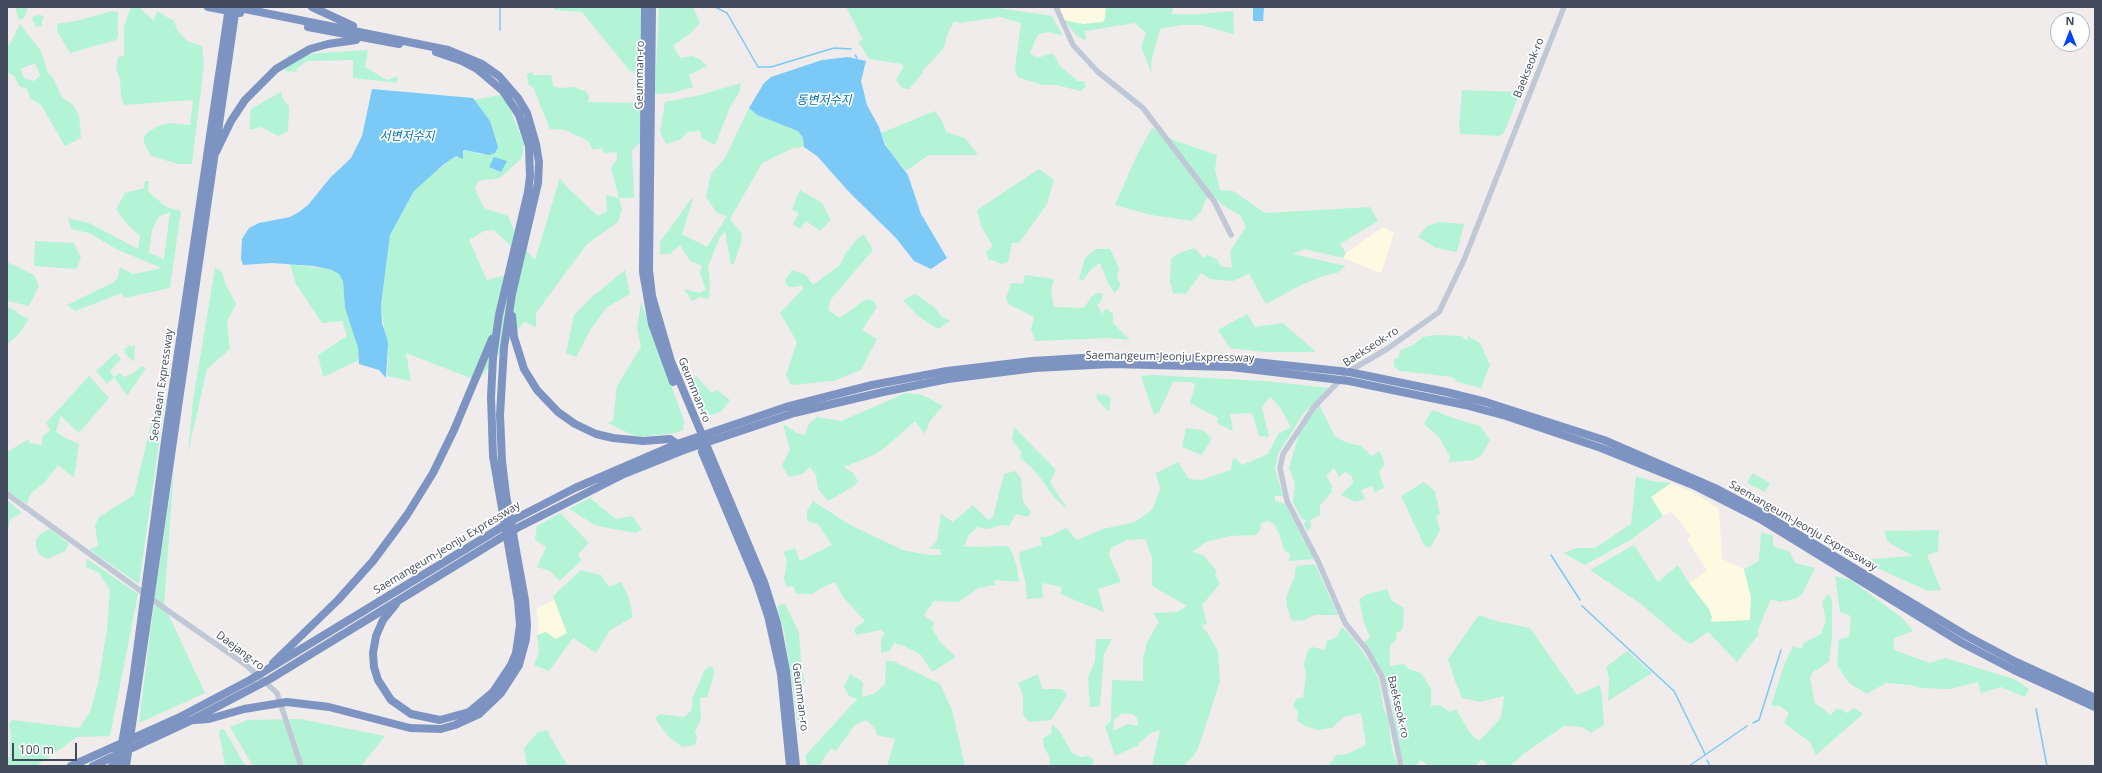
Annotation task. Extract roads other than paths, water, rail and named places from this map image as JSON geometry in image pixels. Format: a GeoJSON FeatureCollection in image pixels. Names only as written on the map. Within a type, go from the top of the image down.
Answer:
{"type":"FeatureCollection","features":[{"type":"Feature","properties":{"kind":"highway"},"geometry":{"type":"LineString","coordinates":[[208,7],[258,14],[368,36],[424,49],[462,61],[491,80],[503,91],[519,115],[529,146],[530,176],[492,341],[434,473],[407,515],[373,561],[338,600],[263,673]]}},
{"type":"Feature","properties":{"kind":"highway","name":"Seohaean Expressway"},"geometry":{"type":"LineString","coordinates":[[118,766],[229,7]]}},
{"type":"Feature","properties":{"kind":"highway"},"geometry":{"type":"LineString","coordinates":[[235,7],[258,14]]}},
{"type":"Feature","properties":{"kind":"highway","name":"Seohaean Expressway"},"geometry":{"type":"LineString","coordinates":[[126,766],[235,7]]}},
{"type":"Feature","properties":{"kind":"highway"},"geometry":{"type":"LineString","coordinates":[[192,720],[209,719],[244,709],[287,702],[329,707],[410,728],[441,729],[469,720],[479,714],[501,693],[513,676],[523,654],[527,625],[526,605],[506,495],[500,439],[504,347],[512,294],[538,183],[539,162],[533,128],[518,98],[499,76],[466,56],[442,48],[368,36],[312,7]]}},
{"type":"Feature","properties":{"kind":"highway","name":"Geumman-ro"},"geometry":{"type":"LineString","coordinates":[[645,7],[643,272],[646,297],[652,324],[665,362],[757,583],[768,616],[781,674],[790,766]]}},
{"type":"Feature","properties":{"kind":"highway","name":"Geumman-ro"},"geometry":{"type":"LineString","coordinates":[[652,7],[649,270],[652,296],[671,361],[764,582],[777,623],[786,671],[796,766]]}},
{"type":"Feature","properties":{"kind":"highway"},"geometry":{"type":"LineString","coordinates":[[213,156],[231,121],[245,100],[276,69],[310,49],[368,36]]}},
{"type":"Feature","properties":{"kind":"highway"},"geometry":{"type":"LineString","coordinates":[[512,294],[512,319],[518,355],[533,385],[558,412],[575,424],[596,434],[643,442],[670,439],[680,445]]}},
{"type":"Feature","properties":{"kind":"highway"},"geometry":{"type":"LineString","coordinates":[[400,598],[383,620],[376,636],[373,653],[374,667],[384,691],[400,708],[423,718],[440,720],[469,712],[494,692],[504,678],[516,653],[519,638],[518,601],[493,456],[491,397],[493,357],[499,315]]}},
{"type":"Feature","properties":{"kind":"highway","name":"Saemangeum-Jeonju Expressway"},"geometry":{"type":"LineString","coordinates":[[96,762],[150,731],[263,673],[515,519],[581,485],[680,445],[718,433],[786,407],[872,385],[946,371],[1032,361],[1116,356],[1227,359],[1396,385],[1543,428],[1601,448],[1694,482],[1787,527],[1967,636],[2016,662],[2095,698]]}},
{"type":"Feature","properties":{"kind":"highway","name":"Saemangeum-Jeonju Expressway"},"geometry":{"type":"LineString","coordinates":[[71,766],[96,762],[149,740],[192,720],[257,686],[517,528],[680,445]]}},
{"type":"Feature","properties":{"kind":"highway","name":"Saemangeum-Jeonju Expressway"},"geometry":{"type":"LineString","coordinates":[[1716,492],[1797,540],[1884,596],[1962,643],[2014,670],[2095,707]]}},
{"type":"Feature","properties":{"kind":"highway"},"geometry":{"type":"LineString","coordinates":[[112,766],[124,730]]}},
{"type":"Feature","properties":{"kind":"street"},"geometry":{"type":"LineString","coordinates":[[1056,7],[1073,45],[1098,72],[1143,108],[1214,201],[1231,235]]}},
{"type":"Feature","properties":{"kind":"street","name":"Baekseok-ro"},"geometry":{"type":"LineString","coordinates":[[1401,766],[1382,678],[1367,650],[1345,623],[1318,561],[1287,501],[1280,468],[1282,454],[1314,407],[1343,377],[1351,370],[1387,349],[1439,312],[1464,260],[1564,7]]}},
{"type":"Feature","properties":{"kind":"street","name":"Daejang-ro"},"geometry":{"type":"LineString","coordinates":[[7,494],[167,610],[246,665],[277,693],[300,766]]}},
{"type":"Feature","properties":{"kind":"water"},"geometry":{"type":"Polygon","coordinates":[[[1253,7],[1264,7],[1263,21],[1253,21],[1253,7]]]}},
{"type":"Feature","properties":{"kind":"water","name":"동변저수지"},"geometry":{"type":"Polygon","coordinates":[[[848,57],[866,61],[861,81],[867,105],[879,127],[885,145],[908,175],[921,214],[947,258],[931,269],[914,261],[896,238],[850,193],[817,156],[804,147],[803,138],[798,131],[757,115],[749,108],[764,83],[771,77],[822,60],[848,57]]]}},
{"type":"Feature","properties":{"kind":"water","name":"서변저수지"},"geometry":{"type":"Polygon","coordinates":[[[372,89],[473,98],[490,121],[498,147],[495,153],[489,155],[465,150],[463,151],[463,159],[456,156],[443,165],[414,191],[390,235],[381,305],[382,323],[388,342],[386,378],[379,370],[359,364],[358,348],[345,308],[343,281],[339,274],[332,270],[313,266],[272,263],[243,265],[241,259],[242,239],[249,228],[259,223],[290,217],[299,212],[308,205],[330,178],[351,158],[362,136],[372,89]]]}},
{"type":"Feature","properties":{"kind":"water"},"geometry":{"type":"Polygon","coordinates":[[[494,157],[507,161],[501,172],[489,167],[494,157]]]}},
{"type":"Feature","properties":{"kind":"waterway"},"geometry":{"type":"LineString","coordinates":[[500,7],[500,30]]}},
{"type":"Feature","properties":{"kind":"waterway"},"geometry":{"type":"LineString","coordinates":[[715,7],[727,13],[758,67],[771,67],[834,48],[851,49]]}},
{"type":"Feature","properties":{"kind":"waterway"},"geometry":{"type":"LineString","coordinates":[[1551,555],[1580,600]]}},
{"type":"Feature","properties":{"kind":"waterway"},"geometry":{"type":"LineString","coordinates":[[1582,606],[1674,691],[1705,754]]}},
{"type":"Feature","properties":{"kind":"waterway"},"geometry":{"type":"LineString","coordinates":[[1753,723],[1759,720],[1781,650]]}},
{"type":"Feature","properties":{"kind":"waterway"},"geometry":{"type":"LineString","coordinates":[[2036,709],[2047,766]]}},
{"type":"Feature","properties":{"kind":"waterway"},"geometry":{"type":"LineString","coordinates":[[1689,766],[1747,726]]}},
{"type":"Feature","properties":{"kind":"waterway"},"geometry":{"type":"LineString","coordinates":[[1707,760],[1710,766]]}}]}
